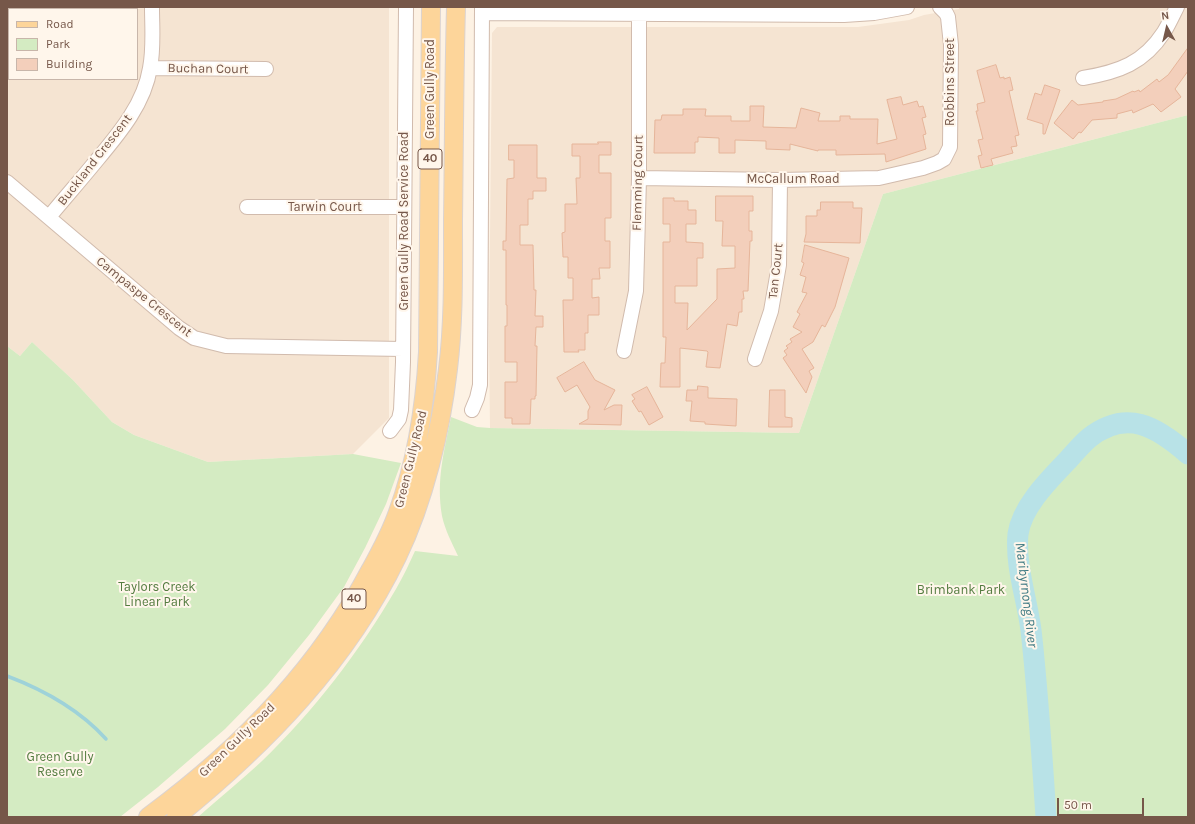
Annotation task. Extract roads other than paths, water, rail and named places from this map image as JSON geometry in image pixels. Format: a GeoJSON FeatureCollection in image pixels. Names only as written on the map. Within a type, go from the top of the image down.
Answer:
{"type":"FeatureCollection","features":[{"type":"Feature","properties":{"kind":"main road","name":"Green Gully Road"},"geometry":{"type":"LineString","coordinates":[[148,817],[201,776],[254,726],[285,693],[342,619],[382,548],[398,512],[410,475],[417,445],[423,417],[426,388],[428,352],[431,7]]}},
{"type":"Feature","properties":{"kind":"main road","name":"Green Gully Road"},"geometry":{"type":"LineString","coordinates":[[176,817],[242,761],[290,712],[342,647],[366,612],[398,556],[408,530],[433,450],[448,369],[453,308],[456,7]]}},
{"type":"Feature","properties":{"kind":"street","name":"Buckland Crescent"},"geometry":{"type":"LineString","coordinates":[[49,217],[109,146],[130,116],[144,88],[152,55],[152,7]]}},
{"type":"Feature","properties":{"kind":"street","name":"Green Gully Road Service Road"},"geometry":{"type":"LineString","coordinates":[[390,431],[399,419],[401,410],[403,349],[406,7]]}},
{"type":"Feature","properties":{"kind":"street"},"geometry":{"type":"LineString","coordinates":[[472,410],[478,398],[480,385],[482,10],[639,14],[844,15],[874,13],[907,7]]}},
{"type":"Feature","properties":{"kind":"street","name":"Robbins Street"},"geometry":{"type":"LineString","coordinates":[[940,7],[948,17],[951,46],[950,147],[944,159]]}},
{"type":"Feature","properties":{"kind":"street"},"geometry":{"type":"LineString","coordinates":[[1083,78],[1116,71],[1135,62],[1150,49],[1164,32],[1177,7]]}},
{"type":"Feature","properties":{"kind":"street","name":"Flemming Court"},"geometry":{"type":"LineString","coordinates":[[624,351],[636,291],[639,178],[639,14]]}},
{"type":"Feature","properties":{"kind":"street","name":"Buchan Court"},"geometry":{"type":"LineString","coordinates":[[150,68],[266,69]]}},
{"type":"Feature","properties":{"kind":"street","name":"McCallum Road"},"geometry":{"type":"LineString","coordinates":[[639,178],[780,180],[879,178],[923,168],[944,159]]}},
{"type":"Feature","properties":{"kind":"street","name":"Tan Court"},"geometry":{"type":"LineString","coordinates":[[755,359],[771,311],[779,265],[780,180]]}},
{"type":"Feature","properties":{"kind":"street","name":"Campaspe Crescent"},"geometry":{"type":"LineString","coordinates":[[7,182],[179,328],[194,338],[226,346],[403,349]]}},
{"type":"Feature","properties":{"kind":"street","name":"Tarwin Court"},"geometry":{"type":"LineString","coordinates":[[247,207],[404,207]]}},
{"type":"Feature","properties":{"kind":"waterway","name":"Maribyrnong River"},"geometry":{"type":"LineString","coordinates":[[1046,817],[1038,700],[1031,630],[1018,558],[1018,534],[1025,513],[1045,484],[1089,438],[1103,429],[1116,424],[1129,423],[1153,429],[1165,436],[1188,454]]}},
{"type":"Feature","properties":{"kind":"waterway"},"geometry":{"type":"LineString","coordinates":[[7,676],[47,694],[73,710],[96,728],[106,739]]}},
{"type":"Feature","properties":{"kind":"park label","name":"Brimbank Park"},"geometry":{"type":"Point","coordinates":[961,590]}},
{"type":"Feature","properties":{"kind":"park label","name":"Taylors Creek Linear Park"},"geometry":{"type":"Point","coordinates":[157,594]}},
{"type":"Feature","properties":{"kind":"park label","name":"Green Gully Reserve"},"geometry":{"type":"Point","coordinates":[60,764]}}]}
